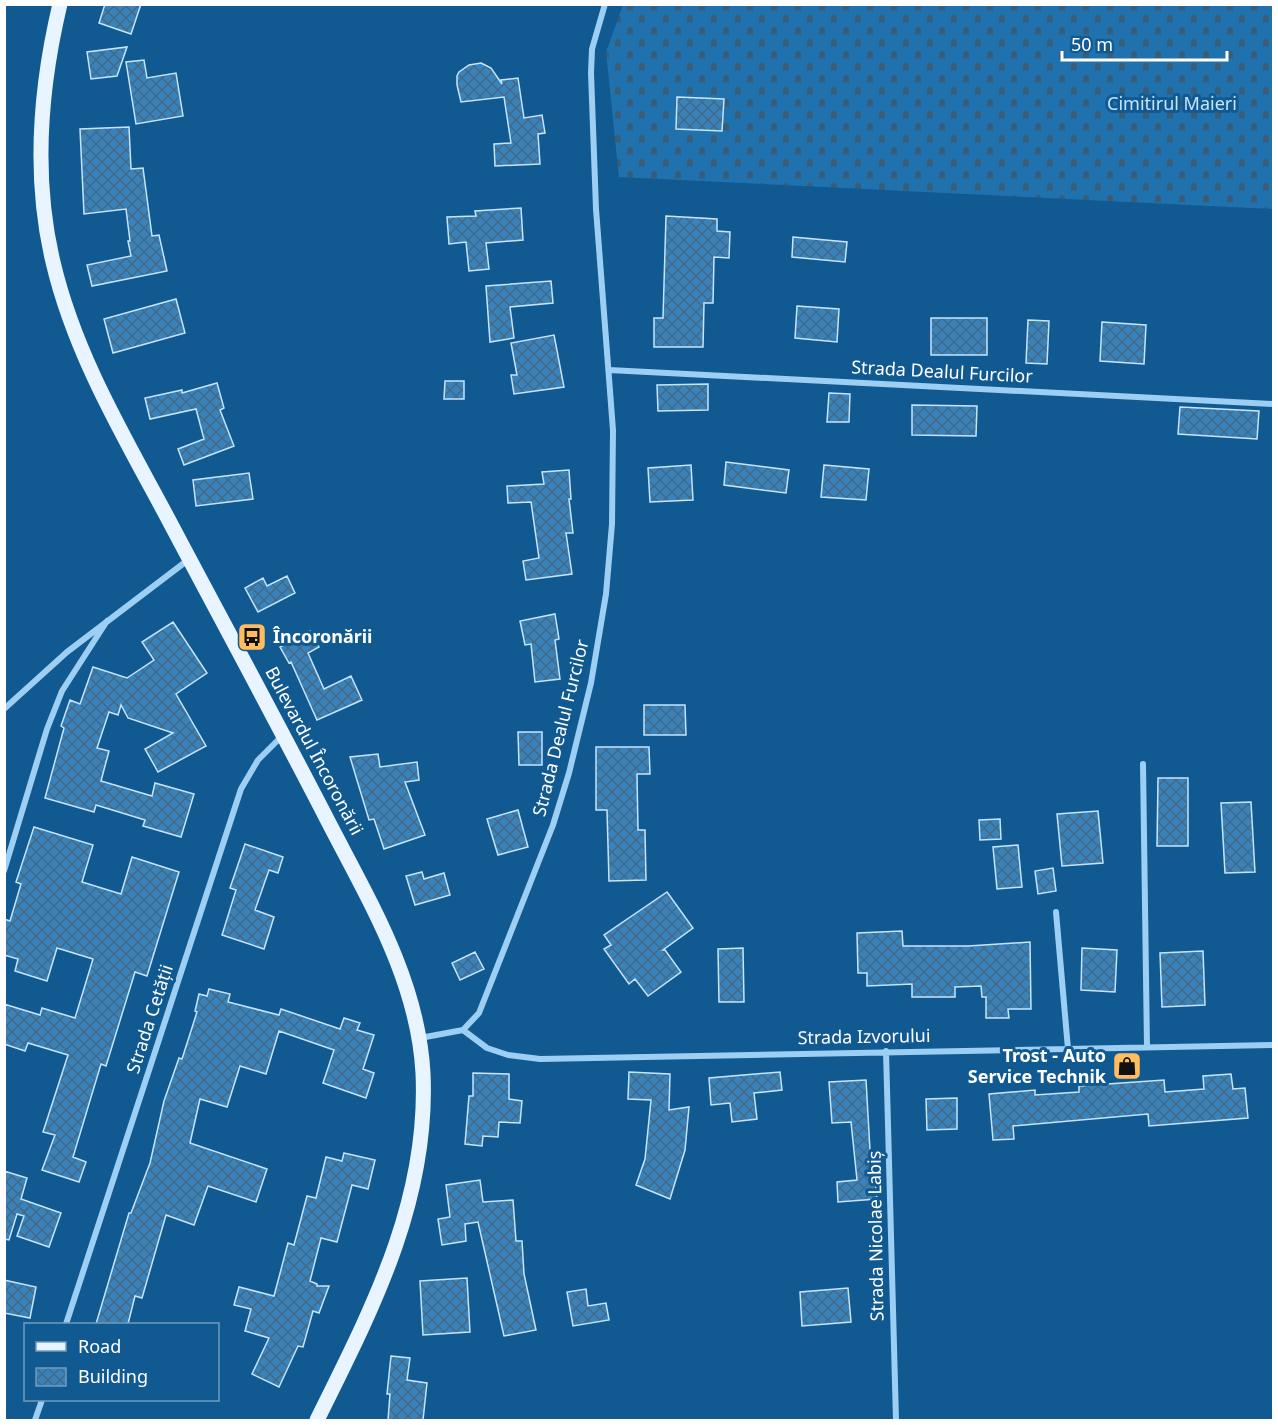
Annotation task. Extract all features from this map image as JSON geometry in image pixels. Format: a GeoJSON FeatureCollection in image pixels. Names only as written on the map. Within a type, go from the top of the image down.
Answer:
{"type":"FeatureCollection","features":[{"type":"Feature","properties":{"kind":"main road","name":"Bulevardul Încoronării"},"geometry":{"type":"LineString","coordinates":[[60,4],[43,98],[41,160],[52,261],[69,317],[93,375],[284,735],[392,946],[404,978],[420,1038],[423,1114],[419,1161],[406,1217],[388,1270],[366,1322],[317,1420]]}},
{"type":"Feature","properties":{"kind":"street","name":"Strada Dealul Furcilor"},"geometry":{"type":"LineString","coordinates":[[463,1030],[479,1013],[553,825],[569,773],[591,683],[606,594],[612,524],[613,430],[596,209],[591,73],[592,49],[605,4]]}},
{"type":"Feature","properties":{"kind":"street","name":"Strada Dealul Furcilor"},"geometry":{"type":"LineString","coordinates":[[609,370],[1274,404]]}},
{"type":"Feature","properties":{"kind":"street"},"geometry":{"type":"LineString","coordinates":[[4,709],[67,652],[189,559]]}},
{"type":"Feature","properties":{"kind":"street"},"geometry":{"type":"LineString","coordinates":[[4,871],[47,729],[62,691],[107,621]]}},
{"type":"Feature","properties":{"kind":"street","name":"Strada Cetății"},"geometry":{"type":"LineString","coordinates":[[66,1323],[241,789],[258,760],[284,735]]}},
{"type":"Feature","properties":{"kind":"street"},"geometry":{"type":"LineString","coordinates":[[1143,764],[1147,1047]]}},
{"type":"Feature","properties":{"kind":"street"},"geometry":{"type":"LineString","coordinates":[[1056,912],[1068,1049]]}},
{"type":"Feature","properties":{"kind":"street"},"geometry":{"type":"LineString","coordinates":[[420,1038],[463,1030]]}},
{"type":"Feature","properties":{"kind":"street","name":"Strada Izvorului"},"geometry":{"type":"LineString","coordinates":[[463,1030],[487,1048],[508,1055],[540,1059],[1274,1045]]}},
{"type":"Feature","properties":{"kind":"street","name":"Strada Nicolae Labiș"},"geometry":{"type":"LineString","coordinates":[[886,1051],[896,1420]]}},
{"type":"Feature","properties":{"kind":"street"},"geometry":{"type":"LineString","coordinates":[[35,1420],[42,1401]]}},
{"type":"Feature","properties":{"kind":"green space","name":"Cimitirul Maieri"},"geometry":{"type":"Polygon","coordinates":[[[623,5],[1273,5],[1273,209],[619,177],[606,52],[623,5]]]}},
{"type":"Feature","properties":{"kind":"building"},"geometry":{"type":"Polygon","coordinates":[[[105,4],[141,4],[131,34],[99,23],[105,4]]]}},
{"type":"Feature","properties":{"kind":"building"},"geometry":{"type":"Polygon","coordinates":[[[127,47],[117,76],[91,79],[87,52],[127,47]]]}},
{"type":"Feature","properties":{"kind":"building"},"geometry":{"type":"Polygon","coordinates":[[[144,60],[147,78],[176,73],[183,116],[136,124],[126,62],[144,60]]]}},
{"type":"Feature","properties":{"kind":"building"},"geometry":{"type":"Polygon","coordinates":[[[481,63],[491,68],[502,84],[501,80],[518,78],[524,118],[542,115],[545,133],[538,134],[540,164],[495,166],[494,144],[511,143],[504,97],[461,102],[457,85],[459,72],[469,65],[481,63]]]}},
{"type":"Feature","properties":{"kind":"building"},"geometry":{"type":"Polygon","coordinates":[[[677,97],[724,99],[722,131],[676,129],[677,97]]]}},
{"type":"Feature","properties":{"kind":"building"},"geometry":{"type":"Polygon","coordinates":[[[129,127],[131,169],[143,168],[152,236],[159,235],[167,271],[92,286],[87,265],[131,256],[128,241],[130,241],[126,209],[84,214],[80,129],[129,127]]]}},
{"type":"Feature","properties":{"kind":"building"},"geometry":{"type":"Polygon","coordinates":[[[521,208],[523,240],[486,243],[489,269],[469,271],[466,242],[449,244],[447,217],[476,216],[475,211],[521,208]]]}},
{"type":"Feature","properties":{"kind":"building"},"geometry":{"type":"Polygon","coordinates":[[[666,216],[717,219],[717,231],[730,232],[729,258],[714,257],[713,303],[704,303],[703,347],[654,347],[654,318],[663,318],[666,216]]]}},
{"type":"Feature","properties":{"kind":"building"},"geometry":{"type":"Polygon","coordinates":[[[793,237],[847,242],[845,262],[792,257],[793,237]]]}},
{"type":"Feature","properties":{"kind":"building"},"geometry":{"type":"Polygon","coordinates":[[[551,281],[553,303],[510,307],[514,338],[490,342],[486,286],[551,281]]]}},
{"type":"Feature","properties":{"kind":"building"},"geometry":{"type":"Polygon","coordinates":[[[176,299],[185,333],[113,353],[104,319],[176,299]]]}},
{"type":"Feature","properties":{"kind":"building"},"geometry":{"type":"Polygon","coordinates":[[[797,306],[839,309],[837,342],[795,338],[797,306]]]}},
{"type":"Feature","properties":{"kind":"building"},"geometry":{"type":"Polygon","coordinates":[[[931,318],[987,318],[987,355],[931,355],[931,318]]]}},
{"type":"Feature","properties":{"kind":"building"},"geometry":{"type":"Polygon","coordinates":[[[1028,320],[1049,321],[1047,364],[1026,363],[1028,320]]]}},
{"type":"Feature","properties":{"kind":"building"},"geometry":{"type":"Polygon","coordinates":[[[1102,322],[1146,325],[1144,364],[1100,361],[1102,322]]]}},
{"type":"Feature","properties":{"kind":"building"},"geometry":{"type":"Polygon","coordinates":[[[554,335],[564,387],[514,394],[511,375],[517,375],[511,343],[554,335]]]}},
{"type":"Feature","properties":{"kind":"building"},"geometry":{"type":"Polygon","coordinates":[[[445,381],[464,381],[464,399],[444,399],[445,381]]]}},
{"type":"Feature","properties":{"kind":"building"},"geometry":{"type":"Polygon","coordinates":[[[217,383],[224,408],[220,410],[234,446],[184,465],[178,449],[204,439],[196,409],[150,419],[145,398],[182,390],[182,393],[217,383]]]}},
{"type":"Feature","properties":{"kind":"building"},"geometry":{"type":"Polygon","coordinates":[[[708,384],[708,410],[658,411],[657,385],[708,384]]]}},
{"type":"Feature","properties":{"kind":"building"},"geometry":{"type":"Polygon","coordinates":[[[829,393],[850,394],[849,422],[827,422],[829,393]]]}},
{"type":"Feature","properties":{"kind":"building"},"geometry":{"type":"Polygon","coordinates":[[[912,405],[977,406],[976,436],[912,435],[912,405]]]}},
{"type":"Feature","properties":{"kind":"building"},"geometry":{"type":"Polygon","coordinates":[[[1180,407],[1259,411],[1257,439],[1178,434],[1180,407]]]}},
{"type":"Feature","properties":{"kind":"building"},"geometry":{"type":"Polygon","coordinates":[[[726,462],[789,470],[786,493],[724,485],[726,462]]]}},
{"type":"Feature","properties":{"kind":"building"},"geometry":{"type":"Polygon","coordinates":[[[691,465],[693,500],[650,502],[648,468],[691,465]]]}},
{"type":"Feature","properties":{"kind":"building"},"geometry":{"type":"Polygon","coordinates":[[[824,465],[869,469],[866,500],[821,497],[824,465]]]}},
{"type":"Feature","properties":{"kind":"building"},"geometry":{"type":"Polygon","coordinates":[[[569,470],[571,499],[569,499],[573,533],[566,533],[572,574],[526,580],[523,561],[539,558],[531,502],[508,503],[507,486],[544,484],[542,472],[569,470]]]}},
{"type":"Feature","properties":{"kind":"building"},"geometry":{"type":"Polygon","coordinates":[[[249,473],[253,499],[196,506],[193,480],[249,473]]]}},
{"type":"Feature","properties":{"kind":"building"},"geometry":{"type":"Polygon","coordinates":[[[287,576],[295,593],[258,612],[245,588],[263,578],[267,586],[287,576]]]}},
{"type":"Feature","properties":{"kind":"building"},"geometry":{"type":"Polygon","coordinates":[[[555,614],[559,639],[555,640],[560,679],[535,682],[531,644],[525,645],[520,621],[555,614]]]}},
{"type":"Feature","properties":{"kind":"building"},"geometry":{"type":"Polygon","coordinates":[[[173,622],[207,673],[176,694],[206,746],[158,772],[145,749],[173,733],[128,718],[121,705],[118,715],[109,712],[97,748],[109,751],[101,781],[152,796],[155,783],[194,794],[181,837],[143,826],[145,820],[96,805],[94,812],[45,798],[64,728],[61,726],[70,700],[80,704],[93,667],[127,678],[154,660],[142,642],[173,622]]]}},
{"type":"Feature","properties":{"kind":"building"},"geometry":{"type":"Polygon","coordinates":[[[310,631],[319,647],[308,653],[324,689],[351,676],[362,700],[317,720],[291,662],[289,663],[280,647],[310,631]]]}},
{"type":"Feature","properties":{"kind":"building"},"geometry":{"type":"Polygon","coordinates":[[[644,705],[685,705],[686,735],[644,735],[644,705]]]}},
{"type":"Feature","properties":{"kind":"building"},"geometry":{"type":"Polygon","coordinates":[[[518,732],[542,732],[542,765],[519,765],[518,732]]]}},
{"type":"Feature","properties":{"kind":"building"},"geometry":{"type":"Polygon","coordinates":[[[596,747],[649,747],[650,774],[637,774],[638,830],[645,830],[646,880],[609,881],[607,810],[596,810],[596,747]]]}},
{"type":"Feature","properties":{"kind":"building"},"geometry":{"type":"Polygon","coordinates":[[[378,754],[380,767],[417,762],[419,780],[405,782],[425,835],[384,849],[374,819],[369,820],[350,757],[378,754]]]}},
{"type":"Feature","properties":{"kind":"building"},"geometry":{"type":"Polygon","coordinates":[[[1158,778],[1188,778],[1188,846],[1157,846],[1158,778]]]}},
{"type":"Feature","properties":{"kind":"building"},"geometry":{"type":"Polygon","coordinates":[[[1251,802],[1255,872],[1225,873],[1221,803],[1251,802]]]}},
{"type":"Feature","properties":{"kind":"building"},"geometry":{"type":"Polygon","coordinates":[[[518,810],[528,847],[498,855],[487,819],[518,810]]]}},
{"type":"Feature","properties":{"kind":"building"},"geometry":{"type":"Polygon","coordinates":[[[1098,811],[1103,863],[1062,866],[1057,814],[1098,811]]]}},
{"type":"Feature","properties":{"kind":"building"},"geometry":{"type":"Polygon","coordinates":[[[1000,819],[1001,839],[980,840],[979,820],[1000,819]]]}},
{"type":"Feature","properties":{"kind":"building"},"geometry":{"type":"Polygon","coordinates":[[[34,827],[93,845],[82,882],[121,894],[132,857],[179,872],[147,976],[135,972],[106,1066],[101,1064],[73,1157],[86,1162],[79,1182],[42,1170],[55,1135],[43,1132],[68,1055],[28,1043],[25,1051],[4,1044],[4,1004],[40,1015],[42,1008],[75,1018],[93,959],[57,948],[47,981],[15,971],[18,959],[4,955],[4,919],[10,921],[21,884],[16,882],[34,827]]]}},
{"type":"Feature","properties":{"kind":"building"},"geometry":{"type":"Polygon","coordinates":[[[245,844],[283,857],[278,873],[269,870],[255,910],[274,917],[264,949],[222,935],[236,890],[230,888],[245,844]]]}},
{"type":"Feature","properties":{"kind":"building"},"geometry":{"type":"Polygon","coordinates":[[[1018,845],[1022,887],[997,889],[993,847],[1018,845]]]}},
{"type":"Feature","properties":{"kind":"building"},"geometry":{"type":"Polygon","coordinates":[[[1053,868],[1056,891],[1038,894],[1035,871],[1053,868]]]}},
{"type":"Feature","properties":{"kind":"building"},"geometry":{"type":"Polygon","coordinates":[[[422,872],[424,879],[444,873],[450,895],[415,905],[406,876],[422,872]]]}},
{"type":"Feature","properties":{"kind":"building"},"geometry":{"type":"Polygon","coordinates":[[[667,892],[693,928],[663,950],[681,972],[648,996],[635,979],[629,984],[604,949],[611,945],[604,935],[667,892]]]}},
{"type":"Feature","properties":{"kind":"building"},"geometry":{"type":"Polygon","coordinates":[[[902,931],[903,946],[968,946],[1030,942],[1031,1009],[1008,1009],[1009,1018],[986,1018],[986,997],[982,997],[981,986],[955,987],[955,997],[912,997],[912,984],[867,986],[867,973],[858,973],[857,933],[902,931]]]}},
{"type":"Feature","properties":{"kind":"building"},"geometry":{"type":"Polygon","coordinates":[[[743,948],[744,1002],[719,1002],[718,949],[743,948]]]}},
{"type":"Feature","properties":{"kind":"building"},"geometry":{"type":"Polygon","coordinates":[[[1082,948],[1117,950],[1115,992],[1081,990],[1082,948]]]}},
{"type":"Feature","properties":{"kind":"building"},"geometry":{"type":"Polygon","coordinates":[[[1203,951],[1205,1005],[1162,1007],[1160,953],[1203,951]]]}},
{"type":"Feature","properties":{"kind":"building"},"geometry":{"type":"Polygon","coordinates":[[[475,952],[484,969],[460,980],[452,963],[475,952]]]}},
{"type":"Feature","properties":{"kind":"building"},"geometry":{"type":"Polygon","coordinates":[[[209,989],[230,994],[228,1002],[279,1015],[281,1009],[340,1029],[344,1018],[360,1023],[357,1030],[374,1035],[363,1069],[374,1073],[366,1098],[323,1083],[334,1050],[279,1031],[266,1074],[240,1066],[227,1107],[200,1099],[190,1143],[267,1169],[256,1202],[208,1186],[194,1225],[166,1215],[142,1298],[135,1296],[128,1323],[96,1323],[129,1213],[131,1213],[150,1163],[164,1101],[179,1058],[182,1059],[197,1012],[195,1011],[199,994],[207,996],[209,989]]]}},
{"type":"Feature","properties":{"kind":"building"},"geometry":{"type":"Polygon","coordinates":[[[629,1072],[670,1074],[669,1110],[689,1107],[685,1150],[670,1199],[636,1185],[645,1159],[651,1100],[628,1099],[629,1072]]]}},
{"type":"Feature","properties":{"kind":"building"},"geometry":{"type":"Polygon","coordinates":[[[780,1072],[782,1090],[754,1093],[757,1119],[732,1122],[730,1103],[711,1105],[709,1078],[780,1072]]]}},
{"type":"Feature","properties":{"kind":"building"},"geometry":{"type":"Polygon","coordinates":[[[473,1073],[509,1074],[509,1099],[522,1101],[520,1123],[499,1122],[498,1137],[483,1136],[482,1146],[465,1144],[469,1096],[473,1096],[473,1073]]]}},
{"type":"Feature","properties":{"kind":"building"},"geometry":{"type":"Polygon","coordinates":[[[1231,1074],[1233,1089],[1245,1088],[1248,1118],[1149,1126],[1148,1114],[1013,1126],[1014,1139],[993,1140],[989,1094],[1035,1090],[1035,1095],[1079,1092],[1079,1086],[1164,1080],[1165,1092],[1204,1089],[1203,1076],[1231,1074]]]}},
{"type":"Feature","properties":{"kind":"building"},"geometry":{"type":"Polygon","coordinates":[[[866,1080],[870,1150],[872,1150],[877,1199],[838,1202],[837,1182],[857,1180],[851,1122],[832,1123],[829,1082],[866,1080]]]}},
{"type":"Feature","properties":{"kind":"building"},"geometry":{"type":"Polygon","coordinates":[[[957,1098],[957,1129],[927,1130],[926,1099],[957,1098]]]}},
{"type":"Feature","properties":{"kind":"building"},"geometry":{"type":"Polygon","coordinates":[[[344,1153],[375,1160],[368,1189],[352,1185],[337,1242],[321,1238],[310,1281],[317,1286],[329,1286],[319,1313],[313,1311],[303,1347],[298,1346],[279,1387],[252,1374],[269,1338],[245,1331],[251,1309],[234,1305],[239,1287],[274,1296],[288,1243],[294,1245],[307,1196],[316,1198],[326,1157],[342,1161],[344,1153]]]}},
{"type":"Feature","properties":{"kind":"building"},"geometry":{"type":"Polygon","coordinates":[[[4,1171],[27,1178],[21,1199],[61,1213],[49,1247],[17,1236],[24,1216],[17,1214],[9,1240],[4,1239],[4,1171]]]}},
{"type":"Feature","properties":{"kind":"building"},"geometry":{"type":"Polygon","coordinates":[[[480,1180],[483,1202],[513,1200],[516,1241],[522,1241],[524,1274],[536,1330],[504,1336],[478,1222],[465,1224],[466,1241],[442,1245],[438,1219],[450,1217],[446,1185],[480,1180]]]}},
{"type":"Feature","properties":{"kind":"building"},"geometry":{"type":"Polygon","coordinates":[[[467,1278],[470,1332],[423,1335],[420,1281],[467,1278]]]}},
{"type":"Feature","properties":{"kind":"building"},"geometry":{"type":"Polygon","coordinates":[[[4,1280],[36,1287],[30,1318],[4,1313],[4,1280]]]}},
{"type":"Feature","properties":{"kind":"building"},"geometry":{"type":"Polygon","coordinates":[[[848,1288],[851,1322],[802,1326],[800,1292],[848,1288]]]}},
{"type":"Feature","properties":{"kind":"building"},"geometry":{"type":"Polygon","coordinates":[[[586,1289],[588,1306],[606,1303],[609,1320],[573,1326],[567,1292],[586,1289]]]}},
{"type":"Feature","properties":{"kind":"building"},"geometry":{"type":"Polygon","coordinates":[[[391,1356],[410,1358],[407,1380],[427,1383],[423,1420],[388,1420],[390,1394],[387,1394],[391,1356]]]}},
{"type":"Feature","properties":{"kind":"place","name":"Încoronării"},"geometry":{"type":"Point","coordinates":[252,637]}},
{"type":"Feature","properties":{"kind":"place","name":"Trost - Auto Service Technik"},"geometry":{"type":"Point","coordinates":[1127,1066]}}]}
